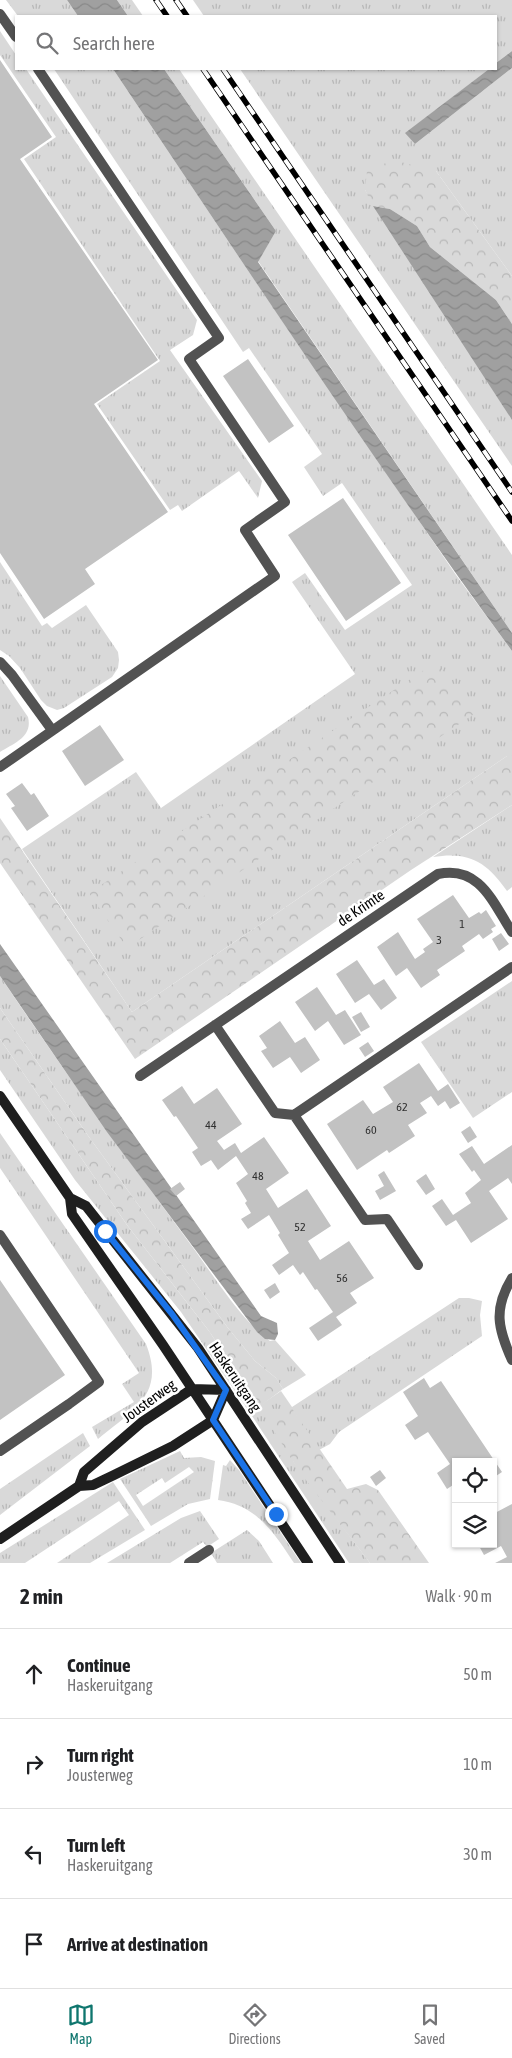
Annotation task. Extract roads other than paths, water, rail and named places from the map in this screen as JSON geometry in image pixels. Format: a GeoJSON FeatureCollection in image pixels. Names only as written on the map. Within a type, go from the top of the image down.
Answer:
{"type":"FeatureCollection","features":[{"type":"Feature","properties":{"kind":"main road","name":"Haskeruitgang"},"geometry":{"type":"LineString","coordinates":[[0,1096],[70,1198],[72,1214],[308,1563]]}},
{"type":"Feature","properties":{"kind":"main road","name":"Haskeruitgang"},"geometry":{"type":"LineString","coordinates":[[70,1198],[86,1206],[178,1321],[226,1390],[340,1563]]}},
{"type":"Feature","properties":{"kind":"main road","name":"Jousterweg"},"geometry":{"type":"LineString","coordinates":[[79,1486],[84,1472],[102,1456],[154,1414],[192,1389],[226,1390]]}},
{"type":"Feature","properties":{"kind":"main road"},"geometry":{"type":"LineString","coordinates":[[213,1420],[226,1390]]}},
{"type":"Feature","properties":{"kind":"main road","name":"Jousterweg"},"geometry":{"type":"LineString","coordinates":[[0,1539],[79,1486],[93,1485],[131,1467],[173,1446],[213,1420]]}},
{"type":"Feature","properties":{"kind":"street"},"geometry":{"type":"LineString","coordinates":[[0,14],[15,36]]}},
{"type":"Feature","properties":{"kind":"street"},"geometry":{"type":"LineString","coordinates":[[0,767],[275,576],[245,530],[284,502],[189,359],[219,338],[39,70]]}},
{"type":"Feature","properties":{"kind":"street"},"geometry":{"type":"LineString","coordinates":[[0,662],[12,675],[52,730]]}},
{"type":"Feature","properties":{"kind":"street","name":"de Krimte"},"geometry":{"type":"LineString","coordinates":[[140,1076],[438,874],[457,873],[471,877],[483,888],[512,932]]}},
{"type":"Feature","properties":{"kind":"street"},"geometry":{"type":"LineString","coordinates":[[215,1024],[275,1113],[294,1115],[512,967]]}},
{"type":"Feature","properties":{"kind":"street"},"geometry":{"type":"LineString","coordinates":[[294,1115],[365,1220],[387,1220],[418,1265]]}},
{"type":"Feature","properties":{"kind":"street"},"geometry":{"type":"LineString","coordinates":[[0,1235],[99,1382],[0,1451]]}},
{"type":"Feature","properties":{"kind":"street"},"geometry":{"type":"LineString","coordinates":[[512,1278],[503,1294],[499,1315],[500,1332],[512,1360]]}},
{"type":"Feature","properties":{"kind":"street"},"geometry":{"type":"LineString","coordinates":[[189,1563],[209,1550]]}},
{"type":"Feature","properties":{"kind":"water"},"geometry":{"type":"Polygon","coordinates":[[[67,0],[117,0],[127,15],[77,15],[67,0]]]}},
{"type":"Feature","properties":{"kind":"water"},"geometry":{"type":"Polygon","coordinates":[[[512,51],[512,68],[415,144],[405,133],[488,70],[497,70],[497,62],[512,51]]]}},
{"type":"Feature","properties":{"kind":"water"},"geometry":{"type":"Polygon","coordinates":[[[114,70],[165,70],[276,231],[258,262],[512,633],[512,651],[409,507],[114,70]]]}},
{"type":"Feature","properties":{"kind":"water"},"geometry":{"type":"Polygon","coordinates":[[[373,206],[390,209],[417,226],[430,247],[496,300],[512,324],[512,420],[373,206]]]}},
{"type":"Feature","properties":{"kind":"water"},"geometry":{"type":"Polygon","coordinates":[[[0,944],[261,1316],[277,1323],[278,1334],[275,1340],[265,1339],[257,1332],[107,1132],[0,976],[0,944]]]}},
{"type":"Feature","properties":{"kind":"railway"},"geometry":{"type":"LineString","coordinates":[[156,0],[166,15]]}},
{"type":"Feature","properties":{"kind":"railway"},"geometry":{"type":"LineString","coordinates":[[176,0],[186,15]]}},
{"type":"Feature","properties":{"kind":"railway"},"geometry":{"type":"LineString","coordinates":[[204,70],[512,521]]}},
{"type":"Feature","properties":{"kind":"railway"},"geometry":{"type":"LineString","coordinates":[[224,70],[512,492]]}}]}
